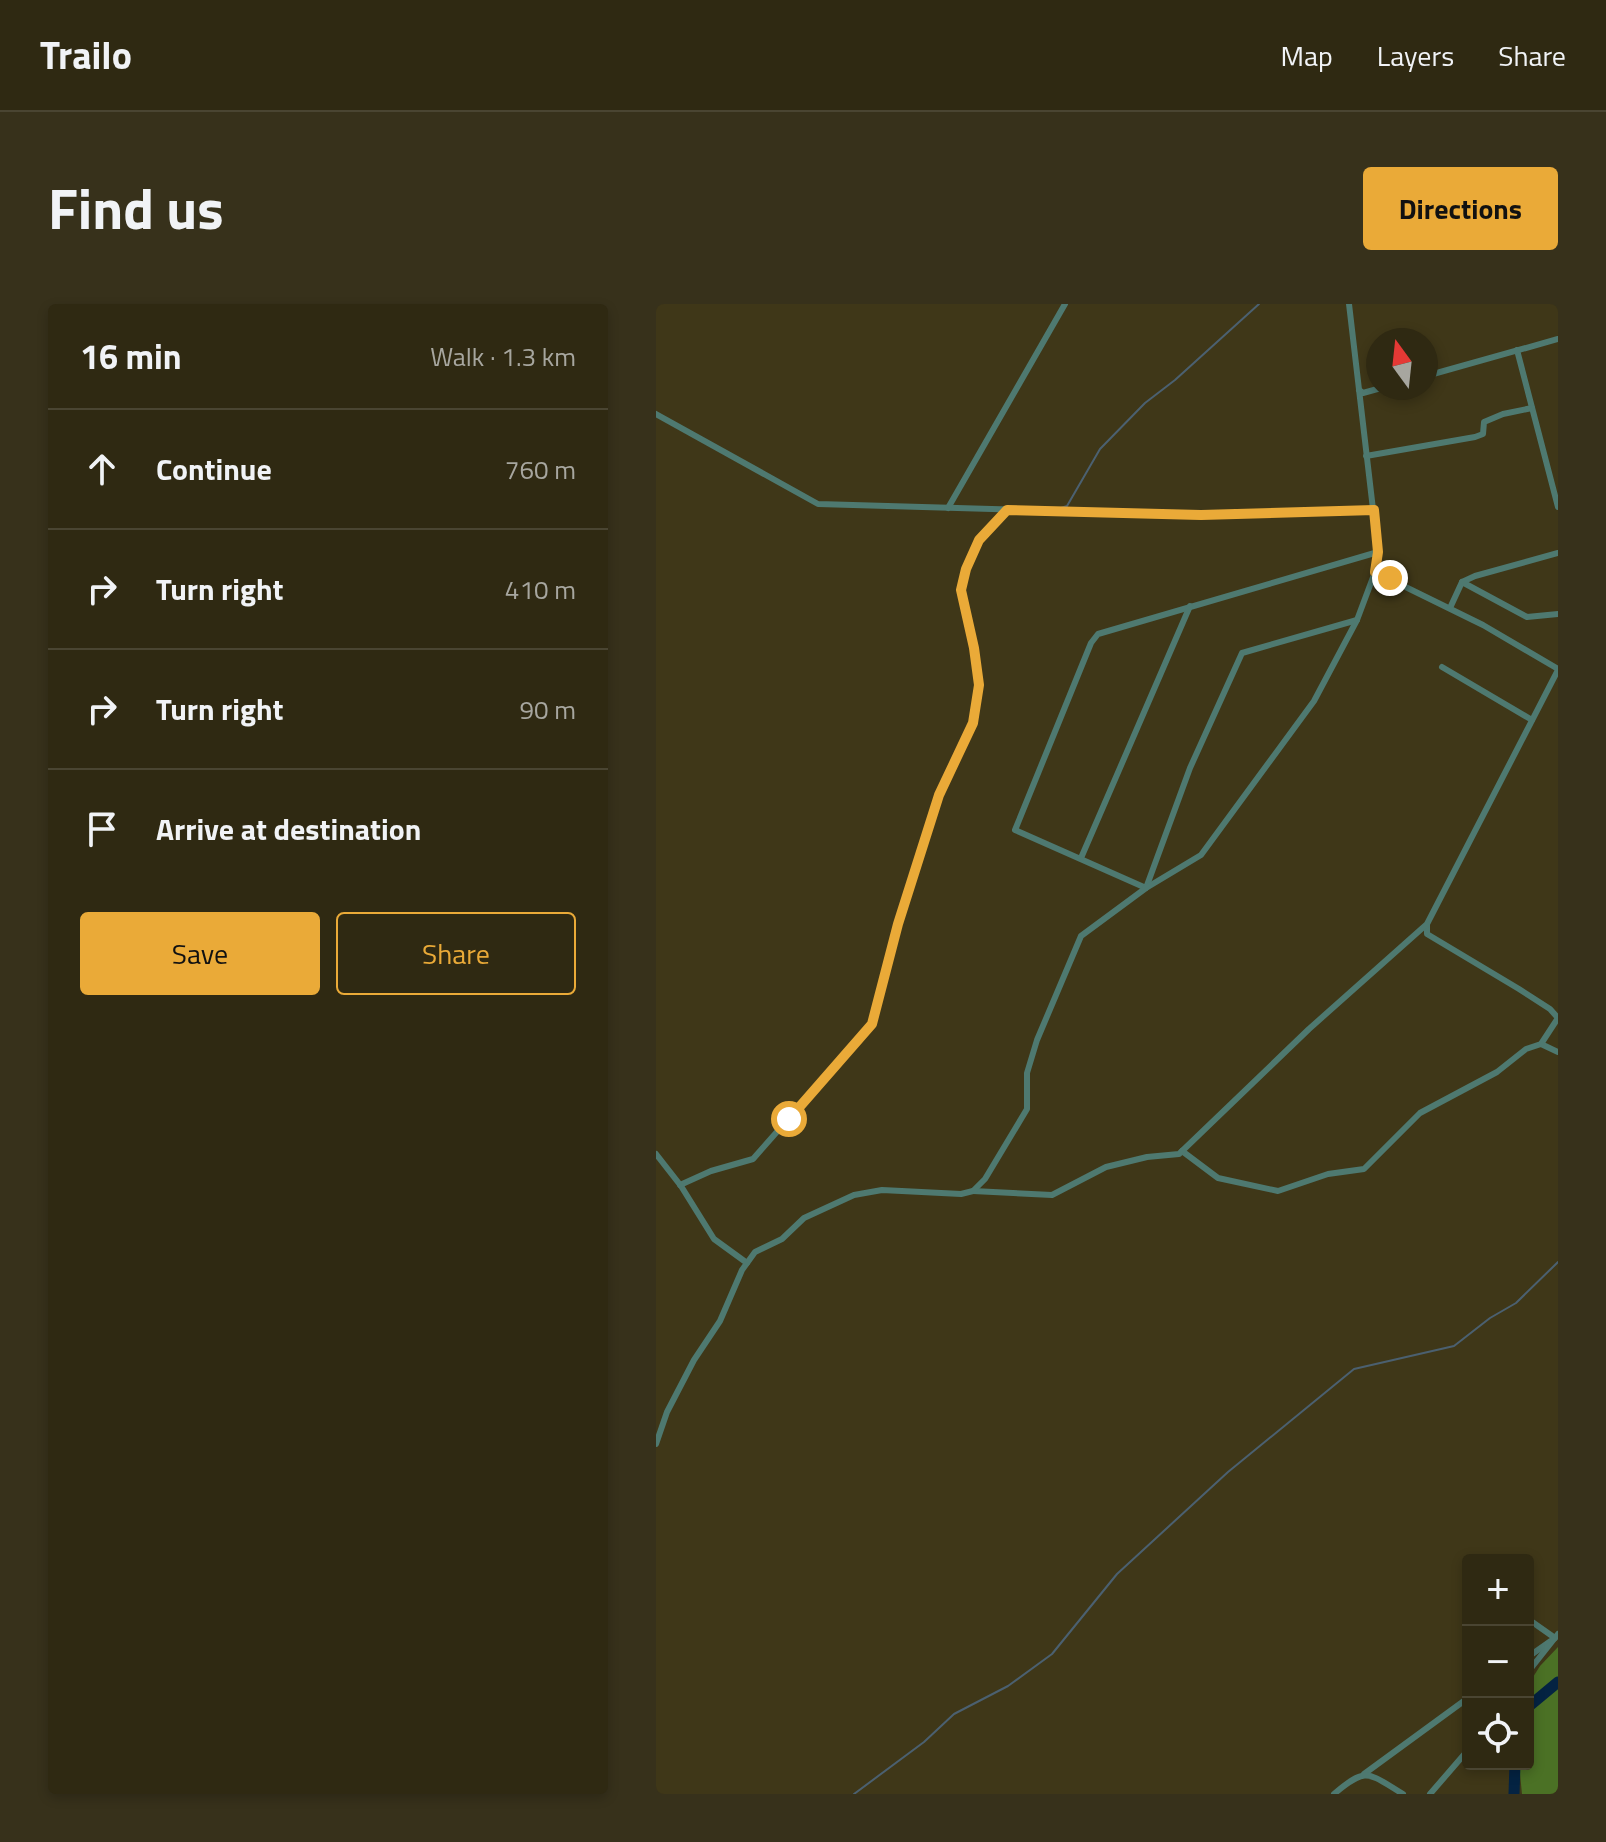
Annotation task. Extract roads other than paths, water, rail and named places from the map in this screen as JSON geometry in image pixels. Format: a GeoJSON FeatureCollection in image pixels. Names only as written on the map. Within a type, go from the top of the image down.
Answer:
{"type":"FeatureCollection","features":[{"type":"Feature","properties":{"kind":"street"},"geometry":{"type":"LineString","coordinates":[[948,508],[1065,304]]}},
{"type":"Feature","properties":{"kind":"street"},"geometry":{"type":"LineString","coordinates":[[973,1191],[985,1179],[1027,1109],[1027,1073],[1037,1040],[1081,936],[1146,888],[1201,855],[1314,701],[1357,620],[1375,572],[1378,552],[1349,304]]}},
{"type":"Feature","properties":{"kind":"street"},"geometry":{"type":"LineString","coordinates":[[1438,373],[1558,339]]}},
{"type":"Feature","properties":{"kind":"street"},"geometry":{"type":"LineString","coordinates":[[1517,350],[1558,507]]}},
{"type":"Feature","properties":{"kind":"street"},"geometry":{"type":"LineString","coordinates":[[1359,390],[1366,392]]}},
{"type":"Feature","properties":{"kind":"street"},"geometry":{"type":"LineString","coordinates":[[1366,456],[1475,437],[1483,434],[1484,422],[1532,408]]}},
{"type":"Feature","properties":{"kind":"street"},"geometry":{"type":"LineString","coordinates":[[656,414],[818,504],[1201,515],[1374,510]]}},
{"type":"Feature","properties":{"kind":"street"},"geometry":{"type":"LineString","coordinates":[[680,1185],[711,1171],[753,1159],[872,1024],[898,924],[939,795],[973,723],[979,685],[961,590],[966,569],[979,540],[1007,510]]}},
{"type":"Feature","properties":{"kind":"street"},"geometry":{"type":"LineString","coordinates":[[1146,888],[1017,832],[1014,828],[1091,643],[1098,634],[1378,552]]}},
{"type":"Feature","properties":{"kind":"street"},"geometry":{"type":"LineString","coordinates":[[1450,608],[1462,582],[1558,553]]}},
{"type":"Feature","properties":{"kind":"street"},"geometry":{"type":"LineString","coordinates":[[656,1444],[667,1412],[694,1360],[720,1321],[747,1263],[755,1252],[782,1239],[804,1218],[854,1195],[882,1190],[1052,1195],[1106,1167],[1147,1157],[1179,1154],[1309,1029],[1427,924],[1558,670],[1450,608],[1375,572]]}},
{"type":"Feature","properties":{"kind":"street"},"geometry":{"type":"LineString","coordinates":[[1462,582],[1527,617],[1558,614]]}},
{"type":"Feature","properties":{"kind":"street"},"geometry":{"type":"LineString","coordinates":[[1081,858],[1190,606]]}},
{"type":"Feature","properties":{"kind":"street"},"geometry":{"type":"LineString","coordinates":[[1146,888],[1190,768],[1242,653],[1357,620]]}},
{"type":"Feature","properties":{"kind":"street"},"geometry":{"type":"LineString","coordinates":[[1442,667],[1532,720]]}},
{"type":"Feature","properties":{"kind":"street"},"geometry":{"type":"LineString","coordinates":[[1182,1151],[1218,1178],[1278,1191],[1341,1171],[1364,1169],[1420,1113],[1497,1072],[1526,1049],[1541,1044],[1558,1018],[1519,989],[1427,934],[1427,924]]}},
{"type":"Feature","properties":{"kind":"street"},"geometry":{"type":"LineString","coordinates":[[1541,1044],[1558,1052]]}},
{"type":"Feature","properties":{"kind":"street"},"geometry":{"type":"LineString","coordinates":[[656,1154],[714,1239],[747,1263]]}},
{"type":"Feature","properties":{"kind":"street"},"geometry":{"type":"LineString","coordinates":[[1534,1623],[1557,1636]]}},
{"type":"Feature","properties":{"kind":"street"},"geometry":{"type":"LineString","coordinates":[[1534,1653],[1557,1636]]}},
{"type":"Feature","properties":{"kind":"street"},"geometry":{"type":"LineString","coordinates":[[1534,1665],[1557,1636]]}},
{"type":"Feature","properties":{"kind":"street"},"geometry":{"type":"LineString","coordinates":[[1334,1794],[1462,1702]]}},
{"type":"Feature","properties":{"kind":"street"},"geometry":{"type":"LineString","coordinates":[[1430,1794],[1462,1757]]}},
{"type":"Feature","properties":{"kind":"street"},"geometry":{"type":"LineString","coordinates":[[1364,1774],[1403,1794]]}},
{"type":"Feature","properties":{"kind":"waterway"},"geometry":{"type":"LineString","coordinates":[[1061,508],[1067,506],[1100,449],[1145,403],[1259,304]]}},
{"type":"Feature","properties":{"kind":"waterway"},"geometry":{"type":"LineString","coordinates":[[854,1794],[924,1742],[954,1714],[1008,1686],[1052,1654],[1117,1574],[1228,1472],[1354,1369],[1454,1346],[1490,1318],[1516,1303],[1558,1262]]}},
{"type":"Feature","properties":{"kind":"waterway"},"geometry":{"type":"LineString","coordinates":[[1534,1702],[1558,1682]]}},
{"type":"Feature","properties":{"kind":"waterway"},"geometry":{"type":"LineString","coordinates":[[1514,1794],[1515,1770]]}}]}
